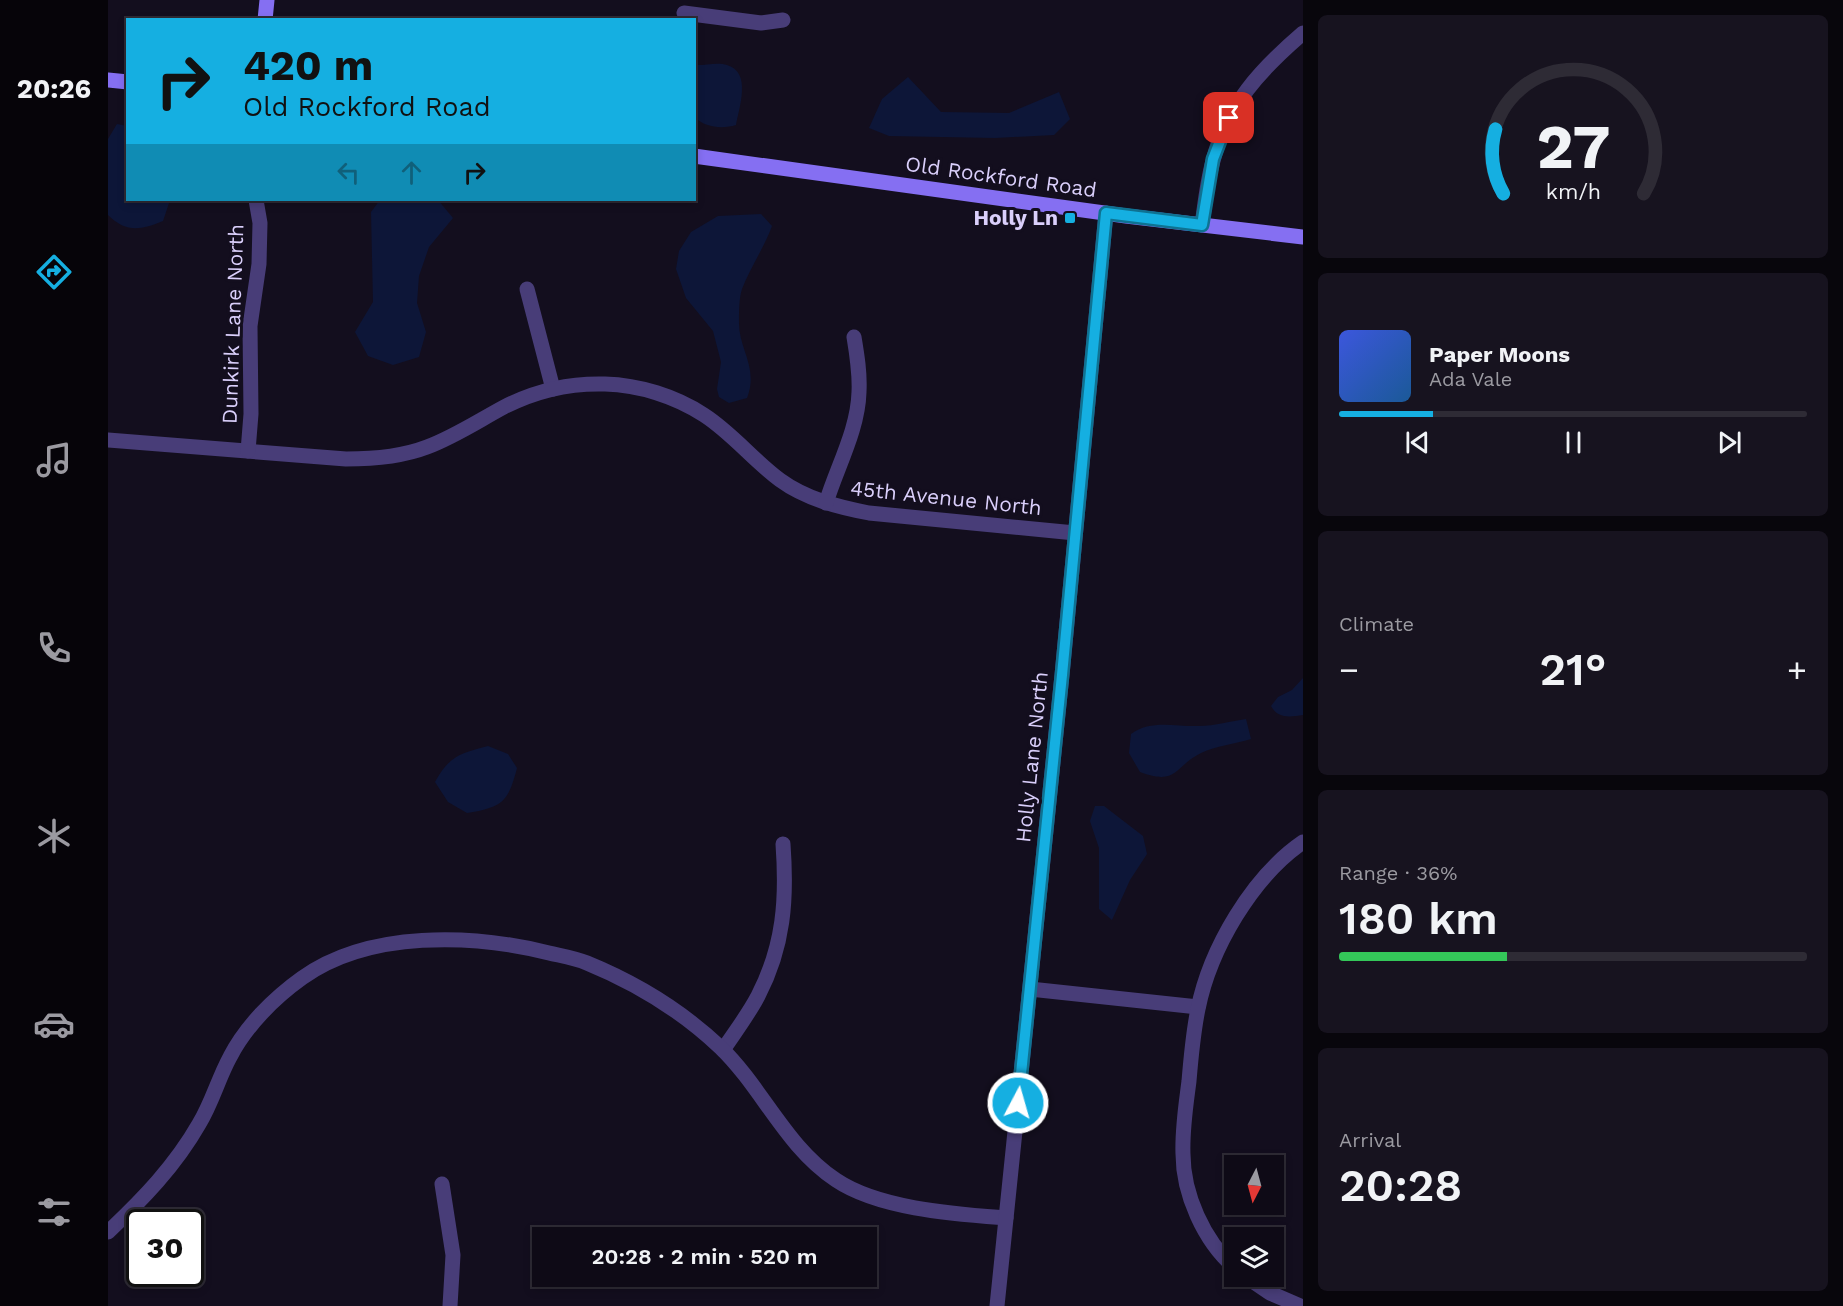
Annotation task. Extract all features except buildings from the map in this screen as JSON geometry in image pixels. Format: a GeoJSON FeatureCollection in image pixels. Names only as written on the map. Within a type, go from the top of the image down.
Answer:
{"type":"FeatureCollection","features":[{"type":"Feature","properties":{"kind":"street"},"geometry":{"type":"LineString","coordinates":[[265,18],[267,0]]}},
{"type":"Feature","properties":{"kind":"street"},"geometry":{"type":"LineString","coordinates":[[685,11],[761,23],[783,20]]}},
{"type":"Feature","properties":{"kind":"street"},"geometry":{"type":"LineString","coordinates":[[1202,225],[1213,159],[1229,118],[1259,74],[1303,33]]}},
{"type":"Feature","properties":{"kind":"street"},"geometry":{"type":"LineString","coordinates":[[108,80],[126,82]]}},
{"type":"Feature","properties":{"kind":"street","name":"Old Rockford Road"},"geometry":{"type":"LineString","coordinates":[[696,156],[1106,213],[1303,237]]}},
{"type":"Feature","properties":{"kind":"street","name":"Dunkirk Lane North"},"geometry":{"type":"LineString","coordinates":[[248,451],[251,414],[250,326],[259,264],[260,223],[256,201]]}},
{"type":"Feature","properties":{"kind":"street","name":"Holly Lane North"},"geometry":{"type":"LineString","coordinates":[[997,1306],[1106,213]]}},
{"type":"Feature","properties":{"kind":"street"},"geometry":{"type":"LineString","coordinates":[[527,289],[553,389]]}},
{"type":"Feature","properties":{"kind":"street"},"geometry":{"type":"LineString","coordinates":[[826,503],[854,423],[859,394],[859,365],[854,337]]}},
{"type":"Feature","properties":{"kind":"street","name":"45th Avenue North"},"geometry":{"type":"LineString","coordinates":[[108,440],[346,459],[374,459],[399,456],[442,441],[506,406],[553,389],[571,385],[606,384],[640,388],[674,399],[704,415],[781,481],[809,497],[826,503],[869,513],[1075,533]]}},
{"type":"Feature","properties":{"kind":"street"},"geometry":{"type":"LineString","coordinates":[[1224,1255],[1211,1240],[1197,1214],[1187,1186],[1183,1156],[1183,1126],[1198,1007],[1227,932],[1247,900],[1272,871],[1303,842]]}},
{"type":"Feature","properties":{"kind":"street"},"geometry":{"type":"LineString","coordinates":[[723,1050],[758,997],[774,961],[784,917],[786,880],[783,844]]}},
{"type":"Feature","properties":{"kind":"street"},"geometry":{"type":"LineString","coordinates":[[108,1232],[169,1170],[200,1123],[231,1056],[254,1022],[303,977],[336,959],[373,948],[414,941],[459,940],[520,946],[586,963],[639,988],[682,1016],[723,1050],[806,1157],[837,1181],[878,1199],[909,1206],[1006,1218]]}},
{"type":"Feature","properties":{"kind":"street"},"geometry":{"type":"LineString","coordinates":[[1030,989],[1198,1007]]}},
{"type":"Feature","properties":{"kind":"street"},"geometry":{"type":"LineString","coordinates":[[442,1184],[453,1255],[450,1306]]}},
{"type":"Feature","properties":{"kind":"street"},"geometry":{"type":"LineString","coordinates":[[1255,1287],[1266,1300],[1300,1306]]}},
{"type":"Feature","properties":{"kind":"water"},"geometry":{"type":"Polygon","coordinates":[[[716,64],[724,64],[735,69],[742,83],[736,125],[714,127],[696,118],[698,65],[716,64]]]}},
{"type":"Feature","properties":{"kind":"water"},"geometry":{"type":"Polygon","coordinates":[[[908,77],[941,112],[1009,113],[1059,92],[1070,119],[1054,135],[995,138],[889,136],[869,128],[882,99],[908,77]]]}},
{"type":"Feature","properties":{"kind":"water"},"geometry":{"type":"Polygon","coordinates":[[[117,124],[126,126],[126,201],[170,201],[163,221],[134,228],[121,225],[108,215],[108,139],[117,124]]]}},
{"type":"Feature","properties":{"kind":"water"},"geometry":{"type":"Polygon","coordinates":[[[379,201],[439,201],[453,218],[429,247],[419,276],[417,303],[426,332],[419,357],[393,365],[368,356],[355,332],[373,302],[371,212],[379,201]]]}},
{"type":"Feature","properties":{"kind":"water"},"geometry":{"type":"Polygon","coordinates":[[[761,214],[772,226],[742,289],[739,305],[740,331],[751,377],[750,387],[747,398],[729,403],[719,397],[717,389],[721,362],[713,331],[686,298],[676,269],[679,251],[691,232],[718,216],[761,214]]]}},
{"type":"Feature","properties":{"kind":"water"},"geometry":{"type":"Polygon","coordinates":[[[1303,678],[1303,715],[1289,716],[1277,713],[1271,706],[1278,697],[1292,690],[1303,678]]]}},
{"type":"Feature","properties":{"kind":"water"},"geometry":{"type":"Polygon","coordinates":[[[1246,719],[1251,739],[1201,753],[1169,776],[1152,776],[1140,772],[1129,753],[1131,734],[1139,729],[1155,725],[1205,726],[1246,719]]]}},
{"type":"Feature","properties":{"kind":"water"},"geometry":{"type":"Polygon","coordinates":[[[488,746],[508,754],[517,768],[514,780],[502,801],[488,808],[467,813],[448,802],[435,782],[451,761],[470,751],[488,746]]]}},
{"type":"Feature","properties":{"kind":"water"},"geometry":{"type":"Polygon","coordinates":[[[1095,806],[1104,806],[1143,836],[1147,854],[1130,880],[1112,920],[1099,909],[1099,848],[1090,821],[1095,806]]]}},
{"type":"Feature","properties":{"kind":"place","name":"Holly Ln"},"geometry":{"type":"Point","coordinates":[1070,218]}},
{"type":"Feature","properties":{"kind":"route"},"geometry":{"type":"LineString","coordinates":[[1018,1103],[1106,213],[1202,225],[1213,159],[1229,118]]}}]}
